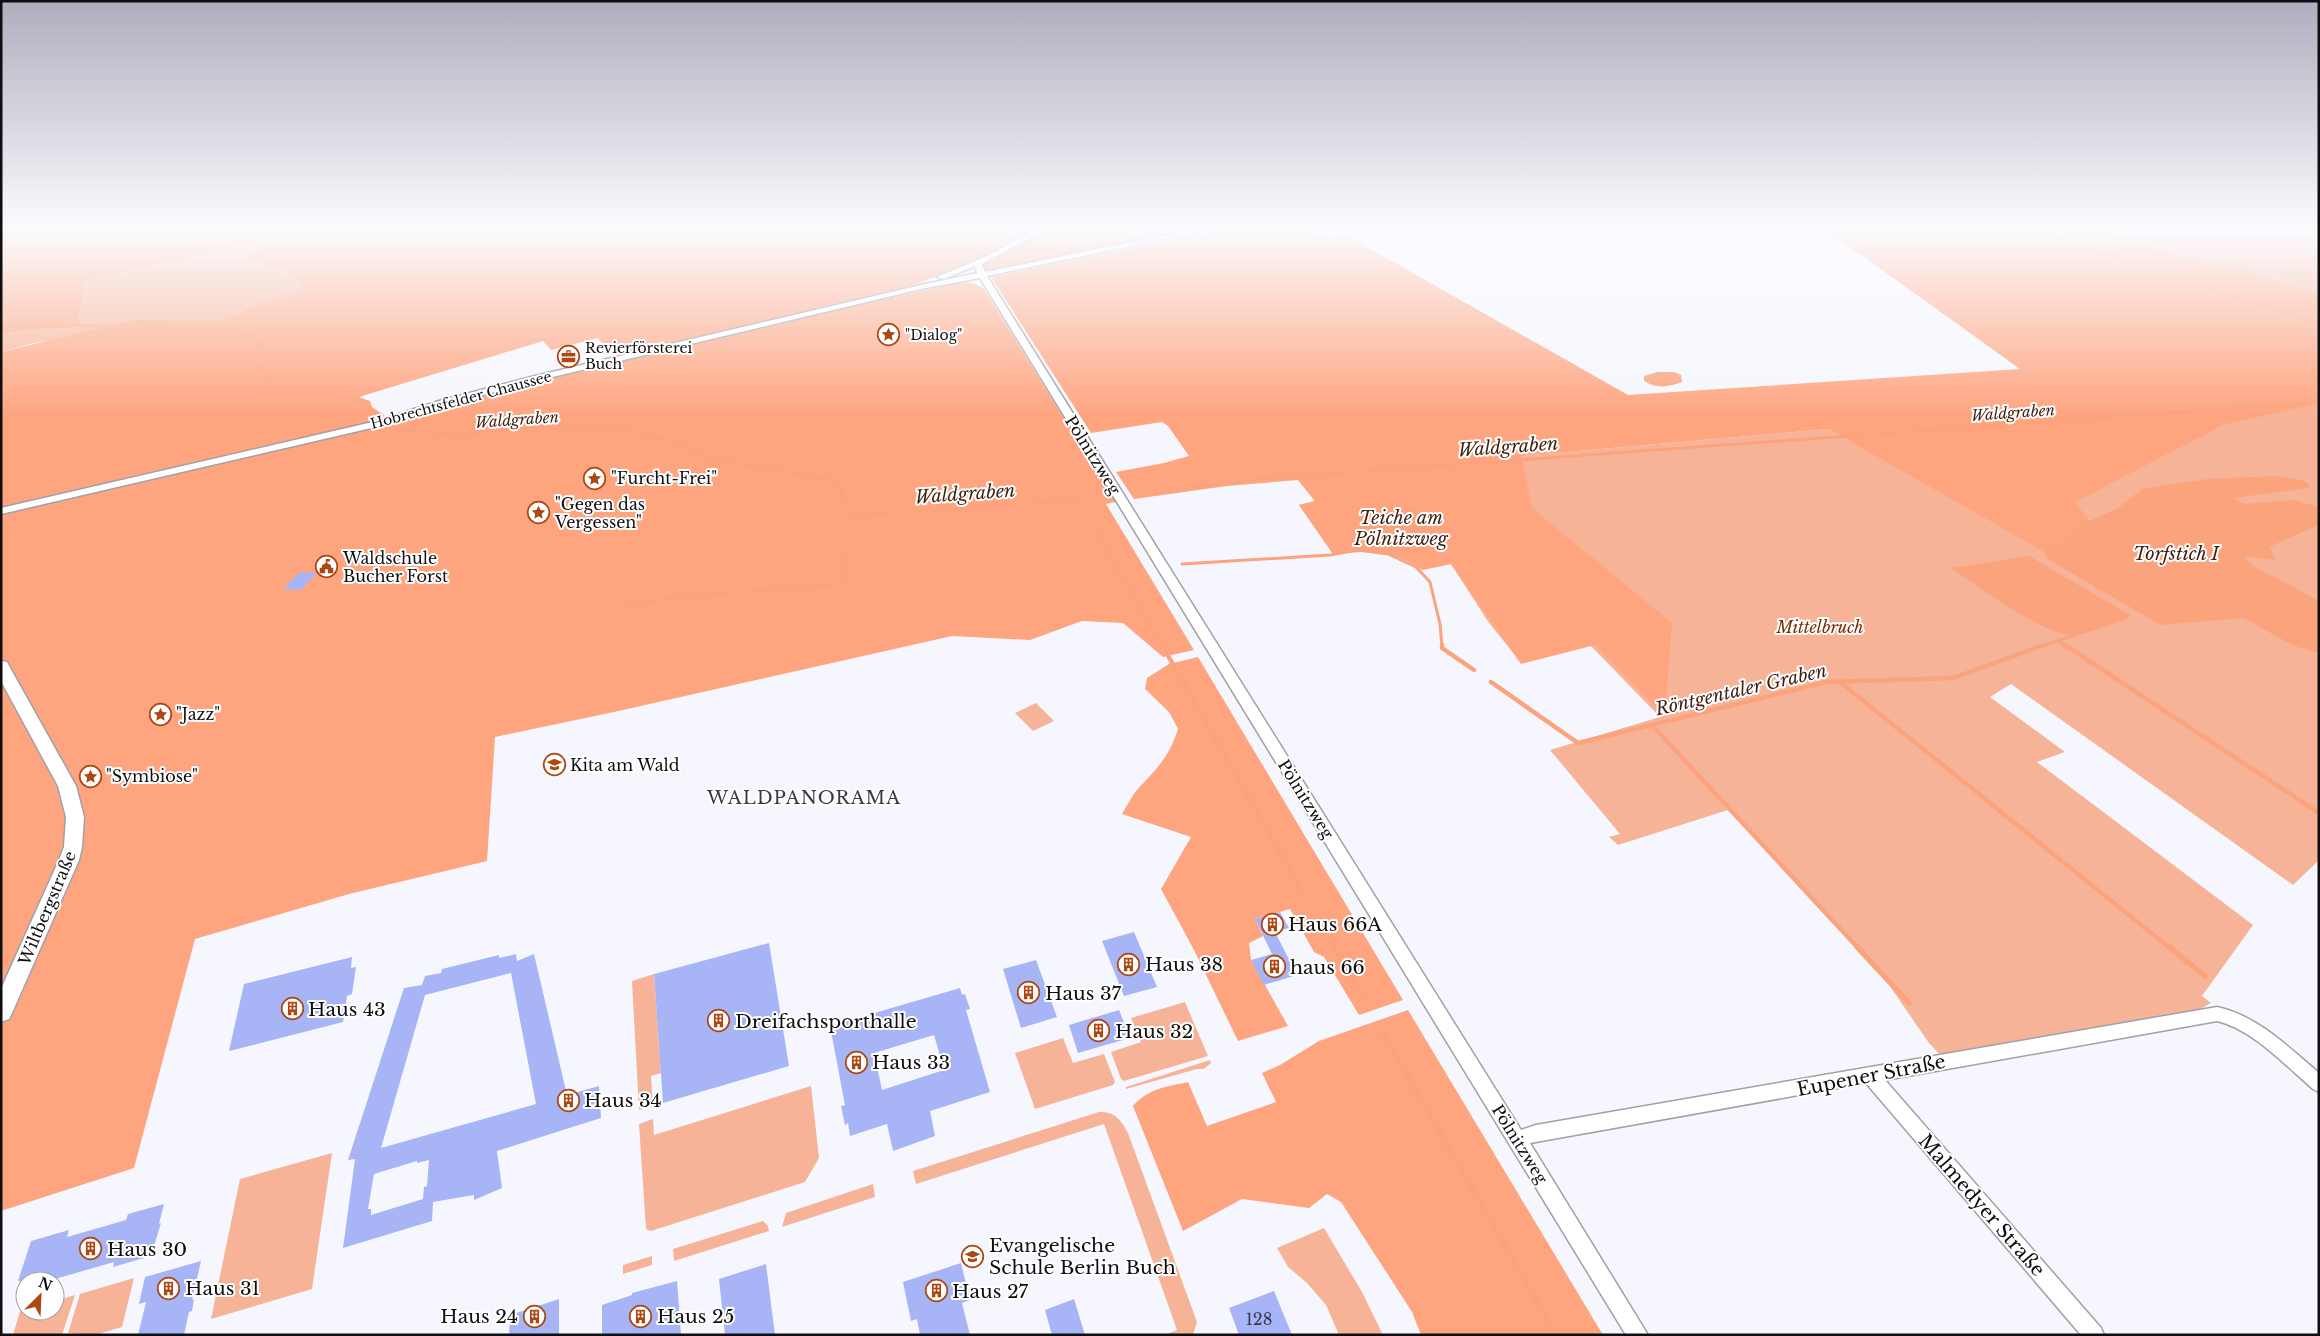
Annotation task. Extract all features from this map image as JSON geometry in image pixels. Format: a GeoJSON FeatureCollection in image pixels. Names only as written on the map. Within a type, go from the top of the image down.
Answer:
{"type":"FeatureCollection","features":[{"type":"Feature","properties":{"kind":"main road","name":"Wiltbergstraße"},"geometry":{"type":"LineString","coordinates":[[1,666],[67,786],[75,817],[74,847],[1,1013]]}},
{"type":"Feature","properties":{"kind":"street","name":"Hobrechtsfelder Chaussee"},"geometry":{"type":"LineString","coordinates":[[1,512],[380,423],[442,403],[545,377],[911,290]]}},
{"type":"Feature","properties":{"kind":"street","name":"Pölnitzweg"},"geometry":{"type":"LineString","coordinates":[[993,290],[1638,1335]]}},
{"type":"Feature","properties":{"kind":"street","name":"Eupener Straße"},"geometry":{"type":"LineString","coordinates":[[1517,1139],[1536,1133],[1871,1076],[1948,1060],[2208,1015],[2226,1014],[2248,1026],[2319,1084]]}},
{"type":"Feature","properties":{"kind":"street","name":"Malmedyer Straße"},"geometry":{"type":"LineString","coordinates":[[1871,1076],[2094,1335]]}},
{"type":"Feature","properties":{"kind":"green space"},"geometry":{"type":"Polygon","coordinates":[[[85,290],[308,291],[263,302],[221,320],[165,320],[34,343],[1,352],[1,335],[23,331],[82,327],[78,320],[85,290]]]}},
{"type":"Feature","properties":{"kind":"green space"},"geometry":{"type":"Polygon","coordinates":[[[2308,290],[2319,290],[2319,294],[2308,290]]]}},
{"type":"Feature","properties":{"kind":"green space","name":"Mittelbruch"},"geometry":{"type":"Polygon","coordinates":[[[2319,404],[2319,860],[2293,885],[2011,684],[1990,697],[2065,752],[2037,762],[2253,925],[2202,996],[2211,1003],[2195,1012],[1944,1059],[1929,1043],[1887,982],[1728,810],[1618,845],[1609,837],[1620,834],[1550,750],[1660,717],[1588,643],[1519,660],[1489,623],[1451,564],[1422,570],[1402,558],[1391,555],[1368,552],[1333,554],[1299,505],[1315,501],[1298,480],[1523,463],[1522,456],[1828,429],[1849,441],[2319,404]]]}},
{"type":"Feature","properties":{"kind":"green space"},"geometry":{"type":"Polygon","coordinates":[[[1036,703],[1054,721],[1033,731],[1015,713],[1036,703]]]}},
{"type":"Feature","properties":{"kind":"green space"},"geometry":{"type":"Polygon","coordinates":[[[654,974],[661,1073],[651,1076],[653,1106],[639,1110],[632,981],[654,974]]]}},
{"type":"Feature","properties":{"kind":"green space"},"geometry":{"type":"Polygon","coordinates":[[[1185,1002],[1208,1056],[1124,1081],[1121,1079],[1111,1052],[1141,1042],[1131,1018],[1185,1002]]]}},
{"type":"Feature","properties":{"kind":"green space"},"geometry":{"type":"Polygon","coordinates":[[[1063,1038],[1073,1063],[1104,1054],[1115,1082],[1113,1085],[1035,1109],[1015,1053],[1063,1038]]]}},
{"type":"Feature","properties":{"kind":"green space"},"geometry":{"type":"Polygon","coordinates":[[[1210,1060],[1211,1063],[1204,1069],[1197,1069],[1126,1089],[1126,1087],[1210,1060]]]}},
{"type":"Feature","properties":{"kind":"green space"},"geometry":{"type":"Polygon","coordinates":[[[811,1086],[819,1158],[805,1182],[651,1231],[646,1229],[639,1124],[653,1119],[654,1135],[811,1086]]]}},
{"type":"Feature","properties":{"kind":"green space"},"geometry":{"type":"Polygon","coordinates":[[[1099,1112],[1109,1113],[1117,1117],[1128,1133],[1197,1322],[1193,1335],[1165,1335],[1177,1330],[1104,1124],[916,1184],[913,1171],[1099,1112]]]}},
{"type":"Feature","properties":{"kind":"green space"},"geometry":{"type":"Polygon","coordinates":[[[332,1153],[312,1289],[211,1319],[240,1179],[332,1153]]]}},
{"type":"Feature","properties":{"kind":"green space"},"geometry":{"type":"Polygon","coordinates":[[[873,1184],[875,1197],[782,1227],[786,1213],[873,1184]]]}},
{"type":"Feature","properties":{"kind":"green space"},"geometry":{"type":"Polygon","coordinates":[[[763,1221],[768,1226],[769,1231],[674,1261],[673,1249],[763,1221]]]}},
{"type":"Feature","properties":{"kind":"green space"},"geometry":{"type":"Polygon","coordinates":[[[1324,1228],[1362,1292],[1383,1335],[1339,1335],[1326,1305],[1307,1283],[1288,1267],[1277,1248],[1324,1228]]]}},
{"type":"Feature","properties":{"kind":"green space"},"geometry":{"type":"Polygon","coordinates":[[[652,1256],[652,1265],[623,1274],[623,1265],[652,1256]]]}},
{"type":"Feature","properties":{"kind":"green space"},"geometry":{"type":"Polygon","coordinates":[[[134,1278],[122,1327],[95,1335],[68,1333],[80,1294],[134,1278]]]}},
{"type":"Feature","properties":{"kind":"green space"},"geometry":{"type":"Polygon","coordinates":[[[75,1295],[62,1335],[13,1335],[17,1321],[65,1321],[65,1298],[75,1295]]]}},
{"type":"Feature","properties":{"kind":"shaded area"},"geometry":{"type":"Polygon","coordinates":[[[1,290],[85,290],[78,320],[82,327],[23,331],[1,335],[1,290]]]}},
{"type":"Feature","properties":{"kind":"shaded area"},"geometry":{"type":"Polygon","coordinates":[[[306,290],[896,290],[883,294],[893,297],[925,290],[985,290],[1116,502],[1106,504],[1194,650],[1163,657],[1123,623],[1082,621],[1030,640],[952,636],[495,737],[487,861],[349,894],[195,939],[134,1168],[1,1211],[1,352],[132,320],[221,320],[263,302],[306,290]],[[598,338],[551,350],[543,341],[359,397],[370,401],[372,407],[387,417],[483,388],[613,356],[598,338]]]}},
{"type":"Feature","properties":{"kind":"shaded area"},"geometry":{"type":"Polygon","coordinates":[[[1000,290],[1444,290],[1628,395],[2020,369],[1910,290],[2308,290],[2319,294],[2319,404],[2225,424],[2075,502],[2089,521],[2045,552],[1828,429],[1522,456],[1532,508],[1672,623],[1665,717],[1595,645],[1521,664],[1451,564],[1422,570],[1402,558],[1391,555],[1368,552],[1333,554],[1299,505],[1315,501],[1298,480],[1227,486],[1134,499],[1116,472],[1189,456],[1168,426],[1162,422],[1091,433],[1000,290]]]}},
{"type":"Feature","properties":{"kind":"shaded area"},"geometry":{"type":"Polygon","coordinates":[[[1198,657],[1403,1000],[1359,1015],[1324,957],[1314,952],[1290,909],[1255,919],[1263,936],[1249,943],[1251,960],[1288,1026],[1238,1041],[1194,950],[1161,889],[1191,837],[1122,814],[1135,793],[1166,756],[1178,729],[1169,712],[1145,689],[1147,678],[1169,664],[1198,657]]]}},
{"type":"Feature","properties":{"kind":"shaded area"},"geometry":{"type":"Polygon","coordinates":[[[1408,1010],[1603,1335],[1421,1335],[1412,1312],[1341,1202],[1327,1194],[1309,1208],[1242,1199],[1183,1231],[1133,1106],[1139,1100],[1158,1089],[1188,1082],[1207,1126],[1276,1102],[1262,1073],[1280,1065],[1319,1041],[1408,1010]]]}},
{"type":"Feature","properties":{"kind":"water"},"geometry":{"type":"Polygon","coordinates":[[[1658,372],[1674,372],[1681,375],[1682,382],[1663,386],[1653,385],[1644,381],[1644,376],[1658,372]]]}},
{"type":"Feature","properties":{"kind":"water","name":"Torfstich I"},"geometry":{"type":"Polygon","coordinates":[[[2279,476],[2302,480],[2309,484],[2309,488],[2233,498],[2243,504],[2294,500],[2319,507],[2319,523],[2272,543],[2270,548],[2275,560],[2245,556],[2250,564],[2319,601],[2319,653],[2294,646],[2244,618],[2160,625],[2048,559],[2045,552],[2089,521],[2117,509],[2142,489],[2207,479],[2279,476]]]}},
{"type":"Feature","properties":{"kind":"water","name":"Teiche am Pölnitzweg"},"geometry":{"type":"Polygon","coordinates":[[[1380,504],[1420,511],[1437,522],[1445,540],[1428,551],[1400,550],[1374,541],[1362,530],[1358,519],[1364,510],[1380,504]]]}},
{"type":"Feature","properties":{"kind":"water"},"geometry":{"type":"Polygon","coordinates":[[[2029,556],[2130,615],[2127,619],[2089,632],[2076,635],[2063,634],[2048,629],[2012,609],[1951,568],[2029,556]]]}},
{"type":"Feature","properties":{"kind":"building","name":"Waldschule Bucher Forst"},"geometry":{"type":"Polygon","coordinates":[[[300,572],[317,573],[301,590],[283,589],[300,572]]]}},
{"type":"Feature","properties":{"kind":"building"},"geometry":{"type":"Polygon","coordinates":[[[1280,912],[1289,928],[1275,932],[1297,975],[1264,985],[1251,960],[1272,954],[1255,919],[1280,912]]]}},
{"type":"Feature","properties":{"kind":"building","name":"Haus 38"},"geometry":{"type":"Polygon","coordinates":[[[1134,932],[1157,987],[1124,996],[1102,941],[1134,932]]]}},
{"type":"Feature","properties":{"kind":"building","name":"Dreifachsporthalle"},"geometry":{"type":"Polygon","coordinates":[[[769,943],[789,1066],[663,1103],[654,974],[769,943]]]}},
{"type":"Feature","properties":{"kind":"building","name":"Haus 34"},"geometry":{"type":"Polygon","coordinates":[[[516,954],[517,961],[534,954],[567,1095],[599,1086],[601,1118],[497,1151],[502,1188],[474,1200],[474,1195],[433,1202],[432,1221],[343,1248],[355,1159],[348,1160],[404,988],[422,985],[425,976],[441,973],[442,969],[499,955],[499,958],[516,954]],[[511,973],[425,995],[381,1148],[536,1104],[511,973]],[[429,1160],[417,1163],[417,1161],[374,1174],[368,1209],[371,1209],[371,1215],[423,1199],[424,1187],[427,1186],[429,1160]]]}},
{"type":"Feature","properties":{"kind":"building","name":"Haus 43"},"geometry":{"type":"Polygon","coordinates":[[[352,957],[351,968],[356,967],[352,994],[347,996],[343,1022],[229,1051],[244,984],[352,957]]]}},
{"type":"Feature","properties":{"kind":"building","name":"Haus 37"},"geometry":{"type":"Polygon","coordinates":[[[1036,960],[1057,1017],[1021,1028],[1003,969],[1036,960]]]}},
{"type":"Feature","properties":{"kind":"building","name":"Haus 33"},"geometry":{"type":"Polygon","coordinates":[[[960,988],[962,995],[965,994],[970,1009],[966,1010],[990,1092],[930,1111],[935,1136],[893,1151],[887,1124],[850,1136],[848,1123],[845,1125],[841,1106],[845,1105],[830,1026],[960,988]],[[934,1035],[874,1053],[882,1090],[944,1070],[934,1035]]]}},
{"type":"Feature","properties":{"kind":"building","name":"Haus 32"},"geometry":{"type":"Polygon","coordinates":[[[1119,1010],[1130,1038],[1078,1053],[1069,1025],[1119,1010]]]}},
{"type":"Feature","properties":{"kind":"building","name":"Haus 30"},"geometry":{"type":"Polygon","coordinates":[[[164,1204],[159,1224],[161,1223],[151,1256],[113,1267],[114,1262],[65,1276],[65,1271],[21,1271],[31,1241],[69,1230],[67,1237],[126,1220],[128,1214],[164,1204]]]}},
{"type":"Feature","properties":{"kind":"building","name":"Haus 31"},"geometry":{"type":"Polygon","coordinates":[[[201,1261],[192,1300],[194,1299],[192,1311],[189,1312],[184,1335],[138,1335],[146,1302],[139,1304],[145,1277],[201,1261]]]}},
{"type":"Feature","properties":{"kind":"building","name":"Haus 27"},"geometry":{"type":"Polygon","coordinates":[[[961,1263],[970,1300],[962,1303],[970,1335],[920,1335],[917,1319],[911,1321],[903,1282],[961,1263]]]}},
{"type":"Feature","properties":{"kind":"building"},"geometry":{"type":"Polygon","coordinates":[[[766,1264],[775,1335],[725,1335],[719,1279],[766,1264]]]}},
{"type":"Feature","properties":{"kind":"building","name":"Haus 25"},"geometry":{"type":"Polygon","coordinates":[[[677,1281],[681,1335],[602,1335],[602,1305],[632,1295],[632,1293],[677,1281]]]}},
{"type":"Feature","properties":{"kind":"building"},"geometry":{"type":"Polygon","coordinates":[[[1274,1291],[1292,1335],[1239,1335],[1229,1308],[1274,1291]]]}},
{"type":"Feature","properties":{"kind":"building","name":"Haus 24"},"geometry":{"type":"Polygon","coordinates":[[[559,1299],[559,1335],[509,1335],[510,1315],[559,1299]]]}},
{"type":"Feature","properties":{"kind":"building","name":"Haus 27"},"geometry":{"type":"Polygon","coordinates":[[[1074,1299],[1085,1335],[1052,1335],[1045,1310],[1074,1299]]]}},
{"type":"Feature","properties":{"kind":"waterway","name":"Waldgraben"},"geometry":{"type":"LineString","coordinates":[[2215,290],[2319,324]]}},
{"type":"Feature","properties":{"kind":"waterway","name":"Waldgraben"},"geometry":{"type":"LineString","coordinates":[[119,325],[141,323],[175,329]]}},
{"type":"Feature","properties":{"kind":"waterway","name":"Waldgraben"},"geometry":{"type":"LineString","coordinates":[[1,326],[111,326]]}},
{"type":"Feature","properties":{"kind":"waterway","name":"Waldgraben"},"geometry":{"type":"LineString","coordinates":[[182,330],[235,332],[254,339],[262,345],[251,355],[266,376],[263,393],[329,393],[364,401],[368,408],[374,412]]}},
{"type":"Feature","properties":{"kind":"waterway","name":"Waldgraben"},"geometry":{"type":"LineString","coordinates":[[2178,412],[2319,402]]}},
{"type":"Feature","properties":{"kind":"waterway","name":"Waldgraben"},"geometry":{"type":"LineString","coordinates":[[2178,412],[2196,411]]}},
{"type":"Feature","properties":{"kind":"waterway","name":"Waldgraben"},"geometry":{"type":"LineString","coordinates":[[374,412],[378,414]]}},
{"type":"Feature","properties":{"kind":"waterway","name":"Waldgraben"},"geometry":{"type":"LineString","coordinates":[[2160,413],[2178,412]]}},
{"type":"Feature","properties":{"kind":"waterway","name":"Waldgraben"},"geometry":{"type":"LineString","coordinates":[[1879,434],[2148,414]]}},
{"type":"Feature","properties":{"kind":"waterway","name":"Waldgraben"},"geometry":{"type":"LineString","coordinates":[[400,430],[463,435],[529,427],[622,428],[665,440]]}},
{"type":"Feature","properties":{"kind":"waterway","name":"Waldgraben"},"geometry":{"type":"LineString","coordinates":[[1156,492],[1257,479],[1863,435]]}},
{"type":"Feature","properties":{"kind":"waterway","name":"Waldgraben"},"geometry":{"type":"LineString","coordinates":[[673,442],[719,461],[838,481],[844,506]]}},
{"type":"Feature","properties":{"kind":"waterway","name":"Waldgraben"},"geometry":{"type":"LineString","coordinates":[[853,514],[1083,500]]}},
{"type":"Feature","properties":{"kind":"waterway","name":"Waldgraben"},"geometry":{"type":"LineString","coordinates":[[849,512],[853,514]]}},
{"type":"Feature","properties":{"kind":"waterway"},"geometry":{"type":"LineString","coordinates":[[846,530],[853,514]]}},
{"type":"Feature","properties":{"kind":"waterway","name":"Röntgentaler Graben"},"geometry":{"type":"LineString","coordinates":[[2268,546],[2319,523]]}},
{"type":"Feature","properties":{"kind":"waterway"},"geometry":{"type":"LineString","coordinates":[[1097,526],[1103,543],[1162,647]]}},
{"type":"Feature","properties":{"kind":"waterway"},"geometry":{"type":"LineString","coordinates":[[627,607],[675,597],[846,584],[845,548]]}},
{"type":"Feature","properties":{"kind":"waterway","name":"Röntgentaler Graben"},"geometry":{"type":"LineString","coordinates":[[1182,564],[1330,555],[1358,550],[1388,554],[1416,567],[1430,582],[1440,624],[1442,647]]}},
{"type":"Feature","properties":{"kind":"waterway","name":"Röntgentaler Graben"},"geometry":{"type":"LineString","coordinates":[[2041,647],[2079,633]]}},
{"type":"Feature","properties":{"kind":"waterway"},"geometry":{"type":"LineString","coordinates":[[2058,641],[2067,647]]}},
{"type":"Feature","properties":{"kind":"waterway"},"geometry":{"type":"LineString","coordinates":[[1162,645],[1303,893]]}},
{"type":"Feature","properties":{"kind":"waterway","name":"Röntgentaler Graben"},"geometry":{"type":"LineString","coordinates":[[1491,682],[1578,743],[1827,682],[1953,678],[2044,645]]}},
{"type":"Feature","properties":{"kind":"waterway"},"geometry":{"type":"LineString","coordinates":[[2065,645],[2319,813]]}},
{"type":"Feature","properties":{"kind":"waterway","name":"Röntgentaler Graben"},"geometry":{"type":"LineString","coordinates":[[1442,647],[1474,670]]}},
{"type":"Feature","properties":{"kind":"waterway"},"geometry":{"type":"LineString","coordinates":[[1840,682],[2171,949]]}},
{"type":"Feature","properties":{"kind":"waterway"},"geometry":{"type":"LineString","coordinates":[[1652,725],[1859,949]]}},
{"type":"Feature","properties":{"kind":"waterway"},"geometry":{"type":"LineString","coordinates":[[1330,941],[1334,949]]}},
{"type":"Feature","properties":{"kind":"waterway"},"geometry":{"type":"LineString","coordinates":[[1334,947],[1362,995]]}},
{"type":"Feature","properties":{"kind":"waterway"},"geometry":{"type":"LineString","coordinates":[[1857,947],[1909,1003]]}},
{"type":"Feature","properties":{"kind":"waterway"},"geometry":{"type":"LineString","coordinates":[[2169,947],[2205,976]]}},
{"type":"Feature","properties":{"kind":"waterway"},"geometry":{"type":"LineString","coordinates":[[1383,1033],[1556,1335]]}},
{"type":"Feature","properties":{"kind":"place","name":"\"Dialog\""},"geometry":{"type":"Point","coordinates":[889,335]}},
{"type":"Feature","properties":{"kind":"place","name":"Revierförsterei Buch"},"geometry":{"type":"Point","coordinates":[569,356]}},
{"type":"Feature","properties":{"kind":"place","name":"\"Furcht-Frei\""},"geometry":{"type":"Point","coordinates":[595,478]}},
{"type":"Feature","properties":{"kind":"place","name":"\"Gegen das Vergessen\""},"geometry":{"type":"Point","coordinates":[539,513]}},
{"type":"Feature","properties":{"kind":"place","name":"Waldschule Bucher Forst"},"geometry":{"type":"Point","coordinates":[327,567]}},
{"type":"Feature","properties":{"kind":"place","name":"\"Jazz\""},"geometry":{"type":"Point","coordinates":[160,714]}},
{"type":"Feature","properties":{"kind":"place","name":"Kita am Wald"},"geometry":{"type":"Point","coordinates":[554,765]}},
{"type":"Feature","properties":{"kind":"place","name":"\"Symbiose\""},"geometry":{"type":"Point","coordinates":[90,776]}},
{"type":"Feature","properties":{"kind":"place","name":"Haus 66A"},"geometry":{"type":"Point","coordinates":[1272,924]}},
{"type":"Feature","properties":{"kind":"place","name":"Haus 38"},"geometry":{"type":"Point","coordinates":[1129,964]}},
{"type":"Feature","properties":{"kind":"place","name":"haus 66"},"geometry":{"type":"Point","coordinates":[1274,967]}},
{"type":"Feature","properties":{"kind":"place","name":"Haus 37"},"geometry":{"type":"Point","coordinates":[1029,993]}},
{"type":"Feature","properties":{"kind":"place","name":"Haus 43"},"geometry":{"type":"Point","coordinates":[292,1009]}},
{"type":"Feature","properties":{"kind":"place","name":"Dreifachsporthalle"},"geometry":{"type":"Point","coordinates":[719,1021]}},
{"type":"Feature","properties":{"kind":"place","name":"Haus 32"},"geometry":{"type":"Point","coordinates":[1099,1031]}},
{"type":"Feature","properties":{"kind":"place","name":"Haus 33"},"geometry":{"type":"Point","coordinates":[856,1062]}},
{"type":"Feature","properties":{"kind":"place","name":"Haus 34"},"geometry":{"type":"Point","coordinates":[568,1100]}},
{"type":"Feature","properties":{"kind":"place","name":"Haus 30"},"geometry":{"type":"Point","coordinates":[91,1249]}},
{"type":"Feature","properties":{"kind":"place","name":"Evangelische Schule Berlin Buch"},"geometry":{"type":"Point","coordinates":[973,1256]}},
{"type":"Feature","properties":{"kind":"place","name":"Haus 31"},"geometry":{"type":"Point","coordinates":[169,1288]}},
{"type":"Feature","properties":{"kind":"place","name":"Haus 27"},"geometry":{"type":"Point","coordinates":[936,1291]}},
{"type":"Feature","properties":{"kind":"place","name":"Haus 24"},"geometry":{"type":"Point","coordinates":[534,1316]}},
{"type":"Feature","properties":{"kind":"place","name":"Haus 25"},"geometry":{"type":"Point","coordinates":[641,1316]}},
{"type":"Feature","properties":{"kind":"district","name":"WALDPANORAMA"},"geometry":{"type":"Point","coordinates":[804,798]}}]}
